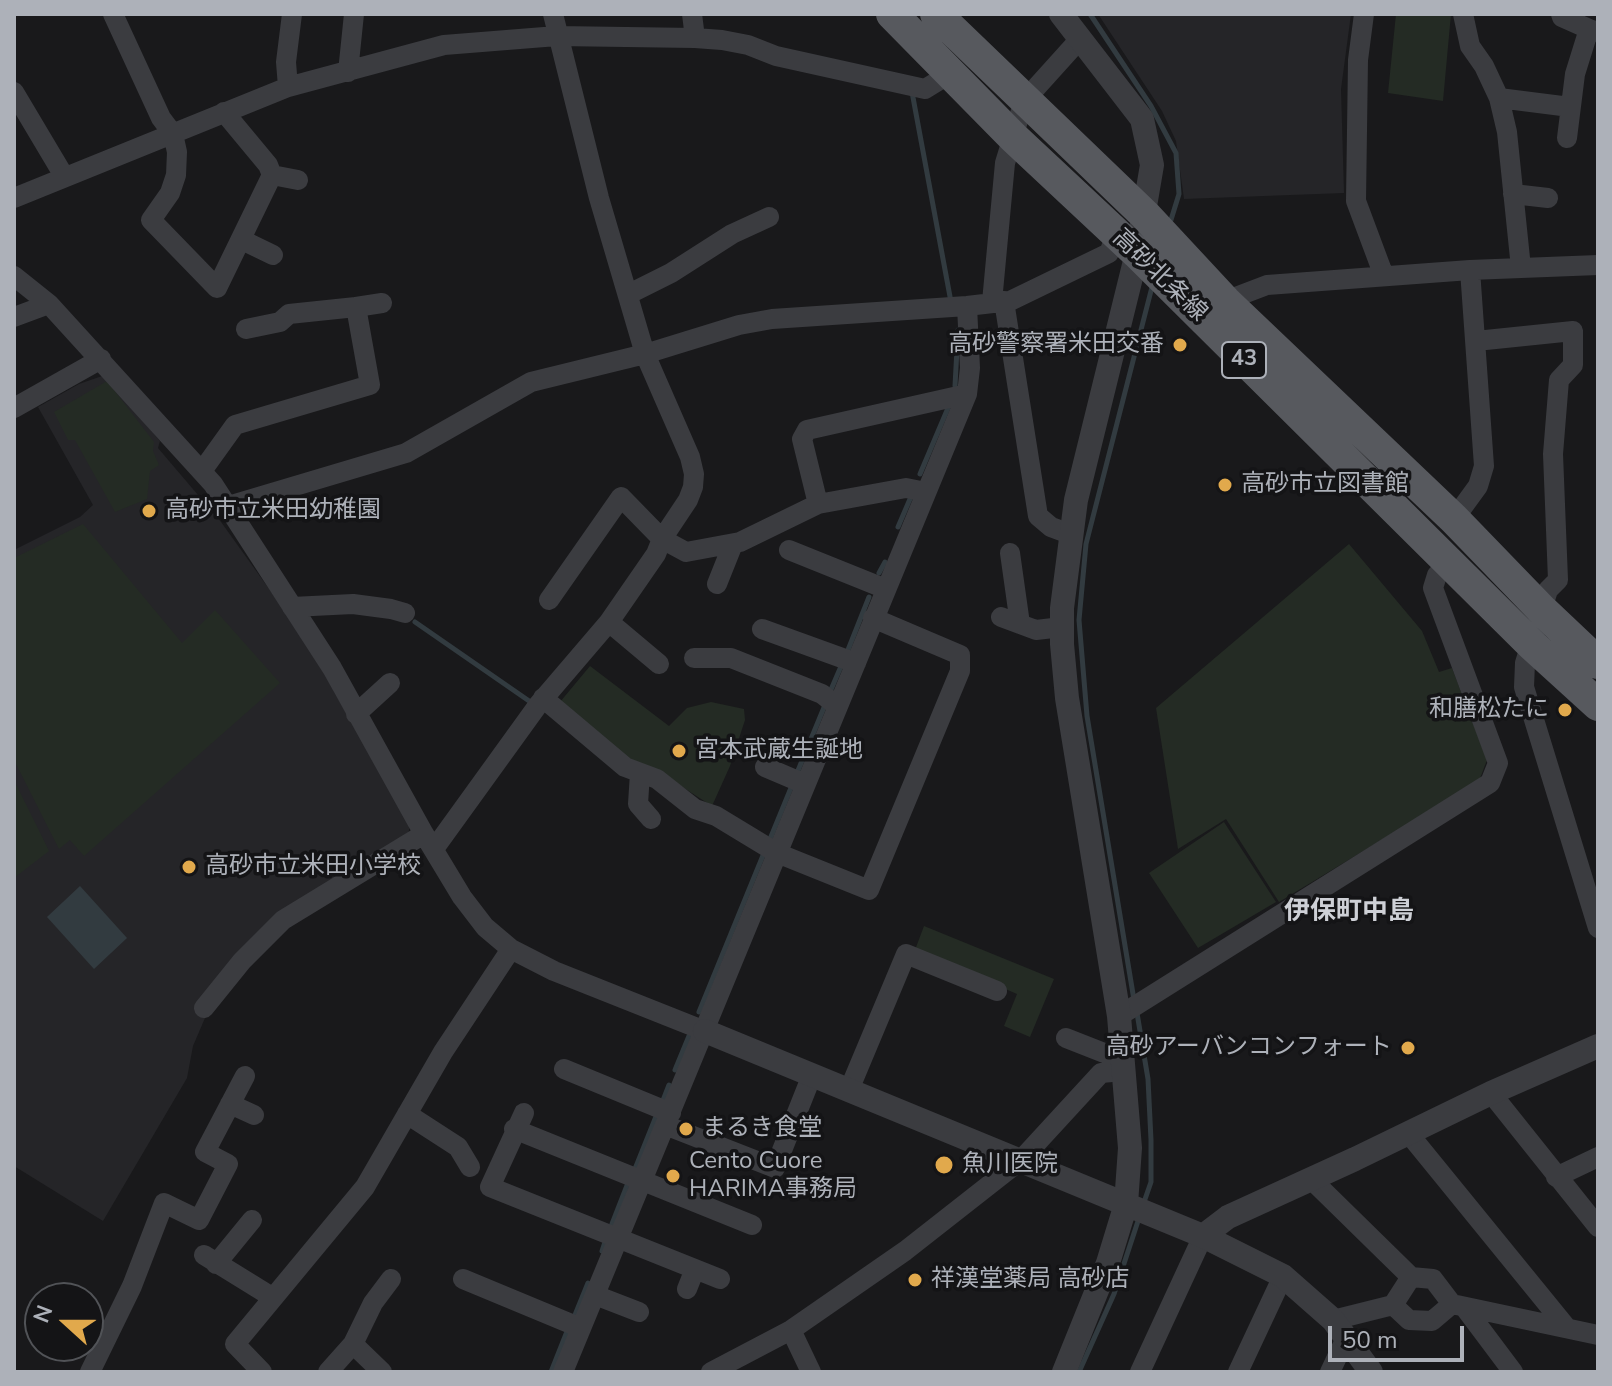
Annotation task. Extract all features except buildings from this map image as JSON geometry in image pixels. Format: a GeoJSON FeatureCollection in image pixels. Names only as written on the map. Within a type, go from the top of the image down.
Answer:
{"type":"FeatureCollection","features":[{"type":"Feature","properties":{"kind":"main road","name":"高砂北条線"},"geometry":{"type":"LineString","coordinates":[[892,14],[1013,137],[1126,244],[1215,311],[1454,519],[1598,663]]}},
{"type":"Feature","properties":{"kind":"main road","name":"高砂北条線"},"geometry":{"type":"LineString","coordinates":[[936,14],[1145,215],[1215,311],[1449,562],[1532,645],[1598,705]]}},
{"type":"Feature","properties":{"kind":"street"},"geometry":{"type":"LineString","coordinates":[[113,14],[161,118],[173,134],[177,152],[176,175],[170,193],[151,220],[217,288],[272,175],[268,165],[224,112]]}},
{"type":"Feature","properties":{"kind":"street"},"geometry":{"type":"LineString","coordinates":[[288,87],[286,62],[292,14]]}},
{"type":"Feature","properties":{"kind":"street"},"geometry":{"type":"LineString","coordinates":[[348,72],[354,14]]}},
{"type":"Feature","properties":{"kind":"street"},"geometry":{"type":"LineString","coordinates":[[204,1008],[242,961],[283,920],[429,842],[543,698],[609,622],[656,554],[662,539],[688,500],[694,474],[690,457],[645,354],[599,198],[553,14]]}},
{"type":"Feature","properties":{"kind":"street"},"geometry":{"type":"LineString","coordinates":[[692,14],[695,38]]}},
{"type":"Feature","properties":{"kind":"street"},"geometry":{"type":"LineString","coordinates":[[1061,14],[1142,119],[1152,165],[1145,215],[1126,244],[1070,534],[1062,627],[1067,698],[1119,1016],[1130,1124],[1126,1204],[1103,1276],[1064,1372]]}},
{"type":"Feature","properties":{"kind":"street"},"geometry":{"type":"LineString","coordinates":[[1364,14],[1358,60],[1356,201],[1384,276]]}},
{"type":"Feature","properties":{"kind":"street"},"geometry":{"type":"LineString","coordinates":[[1463,14],[1470,46],[1484,66],[1499,98],[1507,132],[1521,268]]}},
{"type":"Feature","properties":{"kind":"street"},"geometry":{"type":"LineString","coordinates":[[1561,14],[1594,31],[1575,74],[1567,138]]}},
{"type":"Feature","properties":{"kind":"street"},"geometry":{"type":"LineString","coordinates":[[14,198],[288,87],[444,45],[557,36],[695,38],[748,45],[776,56],[925,89],[951,73]]}},
{"type":"Feature","properties":{"kind":"street"},"geometry":{"type":"LineString","coordinates":[[1070,534],[1051,527],[1038,516],[998,302],[1005,163],[1024,101],[1079,40]]}},
{"type":"Feature","properties":{"kind":"street"},"geometry":{"type":"LineString","coordinates":[[15,97],[64,176]]}},
{"type":"Feature","properties":{"kind":"street"},"geometry":{"type":"LineString","coordinates":[[1499,98],[1570,107]]}},
{"type":"Feature","properties":{"kind":"street"},"geometry":{"type":"LineString","coordinates":[[272,175],[298,180]]}},
{"type":"Feature","properties":{"kind":"street"},"geometry":{"type":"LineString","coordinates":[[1513,194],[1548,198]]}},
{"type":"Feature","properties":{"kind":"street"},"geometry":{"type":"LineString","coordinates":[[629,294],[671,273],[723,239],[769,217]]}},
{"type":"Feature","properties":{"kind":"street"},"geometry":{"type":"LineString","coordinates":[[242,240],[273,255]]}},
{"type":"Feature","properties":{"kind":"street"},"geometry":{"type":"LineString","coordinates":[[228,506],[406,453],[531,382],[645,354],[739,325],[772,319],[998,302],[1126,244]]}},
{"type":"Feature","properties":{"kind":"street"},"geometry":{"type":"LineString","coordinates":[[1215,311],[1267,285],[1470,270],[1598,265]]}},
{"type":"Feature","properties":{"kind":"street"},"geometry":{"type":"LineString","coordinates":[[1454,519],[1478,486],[1484,466],[1470,270]]}},
{"type":"Feature","properties":{"kind":"street"},"geometry":{"type":"LineString","coordinates":[[14,276],[49,304],[101,359],[202,471],[228,506],[332,668],[462,897],[485,927],[511,949],[554,971],[1203,1236],[1283,1276],[1340,1328],[1371,1372]]}},
{"type":"Feature","properties":{"kind":"street"},"geometry":{"type":"LineString","coordinates":[[246,329],[280,322],[289,314],[382,303]]}},
{"type":"Feature","properties":{"kind":"street"},"geometry":{"type":"LineString","coordinates":[[14,317],[49,304]]}},
{"type":"Feature","properties":{"kind":"street"},"geometry":{"type":"LineString","coordinates":[[563,1372],[643,1180],[663,1114],[705,1031],[805,784],[830,700],[847,660],[873,618],[878,585],[970,368],[967,306]]}},
{"type":"Feature","properties":{"kind":"street"},"geometry":{"type":"LineString","coordinates":[[202,471],[235,425],[370,385],[356,307]]}},
{"type":"Feature","properties":{"kind":"street"},"geometry":{"type":"LineString","coordinates":[[1476,341],[1573,331],[1573,365],[1559,380],[1553,454],[1558,580],[1548,590],[1525,663],[1524,687],[1598,928]]}},
{"type":"Feature","properties":{"kind":"street"},"geometry":{"type":"LineString","coordinates":[[16,402],[101,359]]}},
{"type":"Feature","properties":{"kind":"street"},"geometry":{"type":"LineString","coordinates":[[818,504],[802,439],[807,430],[957,396]]}},
{"type":"Feature","properties":{"kind":"street"},"geometry":{"type":"LineString","coordinates":[[549,600],[621,497],[662,539],[686,552],[733,544],[778,526],[818,504],[917,490]]}},
{"type":"Feature","properties":{"kind":"street"},"geometry":{"type":"LineString","coordinates":[[717,584],[733,544]]}},
{"type":"Feature","properties":{"kind":"street"},"geometry":{"type":"LineString","coordinates":[[789,550],[878,585]]}},
{"type":"Feature","properties":{"kind":"street"},"geometry":{"type":"LineString","coordinates":[[1010,553],[1010,621],[1036,630],[1062,627]]}},
{"type":"Feature","properties":{"kind":"street"},"geometry":{"type":"LineString","coordinates":[[1119,1016],[1490,783],[1498,763],[1433,588],[1437,575],[1449,562]]}},
{"type":"Feature","properties":{"kind":"street"},"geometry":{"type":"LineString","coordinates":[[292,607],[353,604],[405,613]]}},
{"type":"Feature","properties":{"kind":"street"},"geometry":{"type":"LineString","coordinates":[[543,698],[625,767],[657,779],[695,809],[716,816],[777,853],[869,890],[960,671],[960,655],[873,618]]}},
{"type":"Feature","properties":{"kind":"street"},"geometry":{"type":"LineString","coordinates":[[609,622],[659,664]]}},
{"type":"Feature","properties":{"kind":"street"},"geometry":{"type":"LineString","coordinates":[[762,629],[847,660]]}},
{"type":"Feature","properties":{"kind":"street"},"geometry":{"type":"LineString","coordinates":[[694,658],[731,658],[830,700]]}},
{"type":"Feature","properties":{"kind":"street"},"geometry":{"type":"LineString","coordinates":[[356,714],[390,683]]}},
{"type":"Feature","properties":{"kind":"street"},"geometry":{"type":"LineString","coordinates":[[765,767],[805,784]]}},
{"type":"Feature","properties":{"kind":"street"},"geometry":{"type":"LineString","coordinates":[[640,773],[638,804],[651,819]]}},
{"type":"Feature","properties":{"kind":"street"},"geometry":{"type":"LineString","coordinates":[[262,1372],[235,1344],[365,1187],[443,1052],[511,949]]}},
{"type":"Feature","properties":{"kind":"street"},"geometry":{"type":"LineString","coordinates":[[849,1090],[906,954],[997,991]]}},
{"type":"Feature","properties":{"kind":"street"},"geometry":{"type":"LineString","coordinates":[[1066,1038],[1123,1066]]}},
{"type":"Feature","properties":{"kind":"street"},"geometry":{"type":"LineString","coordinates":[[1140,1372],[1203,1236],[1228,1217],[1598,1046]]}},
{"type":"Feature","properties":{"kind":"street"},"geometry":{"type":"LineString","coordinates":[[711,1372],[791,1330],[905,1251],[1021,1160],[1101,1073],[1123,1066]]}},
{"type":"Feature","properties":{"kind":"street"},"geometry":{"type":"LineString","coordinates":[[564,1069],[775,1168],[812,1075]]}},
{"type":"Feature","properties":{"kind":"street"},"geometry":{"type":"LineString","coordinates":[[90,1372],[141,1289],[164,1203],[199,1220],[228,1164],[205,1152],[245,1076]]}},
{"type":"Feature","properties":{"kind":"street"},"geometry":{"type":"LineString","coordinates":[[1491,1093],[1598,1227]]}},
{"type":"Feature","properties":{"kind":"street"},"geometry":{"type":"LineString","coordinates":[[230,1104],[254,1115]]}},
{"type":"Feature","properties":{"kind":"street"},"geometry":{"type":"LineString","coordinates":[[407,1114],[458,1147],[470,1167]]}},
{"type":"Feature","properties":{"kind":"street"},"geometry":{"type":"LineString","coordinates":[[720,1279],[490,1187],[519,1121],[643,1180],[724,1207],[752,1225]]}},
{"type":"Feature","properties":{"kind":"street"},"geometry":{"type":"LineString","coordinates":[[1409,1134],[1567,1328]]}},
{"type":"Feature","properties":{"kind":"street"},"geometry":{"type":"LineString","coordinates":[[1556,1177],[1598,1157]]}},
{"type":"Feature","properties":{"kind":"street"},"geometry":{"type":"LineString","coordinates":[[1311,1179],[1411,1277],[1433,1279],[1513,1372]]}},
{"type":"Feature","properties":{"kind":"street"},"geometry":{"type":"LineString","coordinates":[[253,1221],[210,1260],[272,1297]]}},
{"type":"Feature","properties":{"kind":"street"},"geometry":{"type":"LineString","coordinates":[[687,1289],[695,1269]]}},
{"type":"Feature","properties":{"kind":"street"},"geometry":{"type":"LineString","coordinates":[[1238,1372],[1283,1276]]}},
{"type":"Feature","properties":{"kind":"street"},"geometry":{"type":"LineString","coordinates":[[1340,1328],[1393,1305],[1411,1277]]}},
{"type":"Feature","properties":{"kind":"street"},"geometry":{"type":"LineString","coordinates":[[328,1372],[353,1344],[373,1303],[391,1279]]}},
{"type":"Feature","properties":{"kind":"street"},"geometry":{"type":"LineString","coordinates":[[463,1279],[581,1328]]}},
{"type":"Feature","properties":{"kind":"street"},"geometry":{"type":"LineString","coordinates":[[595,1295],[639,1312]]}},
{"type":"Feature","properties":{"kind":"street"},"geometry":{"type":"LineString","coordinates":[[1393,1305],[1409,1320],[1432,1321],[1459,1306],[1598,1335]]}},
{"type":"Feature","properties":{"kind":"street"},"geometry":{"type":"LineString","coordinates":[[1330,1372],[1340,1328]]}},
{"type":"Feature","properties":{"kind":"street"},"geometry":{"type":"LineString","coordinates":[[791,1330],[811,1372]]}},
{"type":"Feature","properties":{"kind":"street"},"geometry":{"type":"LineString","coordinates":[[353,1344],[382,1372]]}},
{"type":"Feature","properties":{"kind":"shaded area"},"geometry":{"type":"Polygon","coordinates":[[[1098,14],[1351,14],[1341,89],[1344,193],[1184,199],[1176,141],[1162,111],[1098,14]]]}},
{"type":"Feature","properties":{"kind":"shaded area"},"geometry":{"type":"Polygon","coordinates":[[[1396,14],[1451,14],[1443,101],[1388,93],[1396,14]]]}},
{"type":"Feature","properties":{"kind":"shaded area","name":"高砂市立米田小学校"},"geometry":{"type":"Polygon","coordinates":[[[105,375],[160,441],[158,448],[221,522],[290,618],[334,686],[333,690],[410,825],[408,835],[340,881],[195,1008],[205,1018],[193,1046],[187,1078],[103,1221],[14,1166],[14,550],[80,517],[93,505],[38,407],[79,384],[105,375]]]}},
{"type":"Feature","properties":{"kind":"shaded area"},"geometry":{"type":"Polygon","coordinates":[[[107,381],[154,442],[153,451],[159,465],[150,471],[147,499],[115,512],[75,440],[68,440],[54,412],[107,381]]]}},
{"type":"Feature","properties":{"kind":"shaded area"},"geometry":{"type":"Polygon","coordinates":[[[83,524],[182,643],[215,610],[280,683],[84,856],[70,840],[59,849],[14,760],[14,558],[83,524]]]}},
{"type":"Feature","properties":{"kind":"shaded area"},"geometry":{"type":"Polygon","coordinates":[[[1349,544],[1422,631],[1439,672],[1452,668],[1487,760],[1479,781],[1279,902],[1226,819],[1178,849],[1156,708],[1349,544]]]}},
{"type":"Feature","properties":{"kind":"shaded area"},"geometry":{"type":"Polygon","coordinates":[[[590,666],[669,726],[687,708],[711,702],[744,709],[745,720],[730,766],[712,806],[659,772],[625,759],[560,702],[590,666]]]}},
{"type":"Feature","properties":{"kind":"shaded area"},"geometry":{"type":"Polygon","coordinates":[[[14,780],[49,851],[14,878],[14,780]]]}},
{"type":"Feature","properties":{"kind":"shaded area"},"geometry":{"type":"Polygon","coordinates":[[[1224,822],[1276,902],[1198,948],[1149,873],[1224,822]]]}},
{"type":"Feature","properties":{"kind":"shaded area"},"geometry":{"type":"Polygon","coordinates":[[[80,886],[127,938],[94,969],[47,917],[80,886]]]}},
{"type":"Feature","properties":{"kind":"shaded area"},"geometry":{"type":"Polygon","coordinates":[[[924,926],[1054,979],[1030,1037],[1004,1026],[1017,994],[915,950],[924,926]]]}},
{"type":"Feature","properties":{"kind":"waterway"},"geometry":{"type":"LineString","coordinates":[[1090,14],[1151,106],[1176,153],[1179,194],[1170,223]]}},
{"type":"Feature","properties":{"kind":"waterway"},"geometry":{"type":"LineString","coordinates":[[912,92],[951,302]]}},
{"type":"Feature","properties":{"kind":"waterway"},"geometry":{"type":"LineString","coordinates":[[1134,1000],[1087,716],[1079,620],[1086,544],[1152,287]]}},
{"type":"Feature","properties":{"kind":"waterway"},"geometry":{"type":"LineString","coordinates":[[955,386],[958,330]]}},
{"type":"Feature","properties":{"kind":"waterway"},"geometry":{"type":"LineString","coordinates":[[920,474],[948,408]]}},
{"type":"Feature","properties":{"kind":"waterway"},"geometry":{"type":"LineString","coordinates":[[898,527],[910,499]]}},
{"type":"Feature","properties":{"kind":"waterway"},"geometry":{"type":"LineString","coordinates":[[879,573],[885,562]]}},
{"type":"Feature","properties":{"kind":"waterway"},"geometry":{"type":"LineString","coordinates":[[846,655],[869,597]]}},
{"type":"Feature","properties":{"kind":"waterway"},"geometry":{"type":"LineString","coordinates":[[415,622],[532,703]]}},
{"type":"Feature","properties":{"kind":"waterway"},"geometry":{"type":"LineString","coordinates":[[830,692],[842,664]]}},
{"type":"Feature","properties":{"kind":"waterway"},"geometry":{"type":"LineString","coordinates":[[797,773],[825,705]]}},
{"type":"Feature","properties":{"kind":"waterway"},"geometry":{"type":"LineString","coordinates":[[768,844],[793,783]]}},
{"type":"Feature","properties":{"kind":"waterway"},"geometry":{"type":"LineString","coordinates":[[699,1012],[764,853]]}},
{"type":"Feature","properties":{"kind":"waterway"},"geometry":{"type":"LineString","coordinates":[[1137,1013],[1148,1079],[1151,1140],[1151,1182],[1143,1205]]}},
{"type":"Feature","properties":{"kind":"waterway"},"geometry":{"type":"LineString","coordinates":[[675,1070],[689,1036]]}},
{"type":"Feature","properties":{"kind":"waterway"},"geometry":{"type":"LineString","coordinates":[[662,1103],[669,1085]]}},
{"type":"Feature","properties":{"kind":"waterway"},"geometry":{"type":"LineString","coordinates":[[635,1169],[657,1114]]}},
{"type":"Feature","properties":{"kind":"waterway"},"geometry":{"type":"LineString","coordinates":[[612,1224],[628,1183]]}},
{"type":"Feature","properties":{"kind":"waterway"},"geometry":{"type":"LineString","coordinates":[[1079,1372],[1114,1294],[1139,1218]]}},
{"type":"Feature","properties":{"kind":"waterway"},"geometry":{"type":"LineString","coordinates":[[602,1251],[605,1242]]}},
{"type":"Feature","properties":{"kind":"waterway"},"geometry":{"type":"LineString","coordinates":[[575,1315],[588,1283]]}},
{"type":"Feature","properties":{"kind":"waterway"},"geometry":{"type":"LineString","coordinates":[[551,1372],[568,1329]]}},
{"type":"Feature","properties":{"kind":"place","name":"高砂警察署米田交番"},"geometry":{"type":"Point","coordinates":[1180,345]}},
{"type":"Feature","properties":{"kind":"place","name":"高砂市立図書館"},"geometry":{"type":"Point","coordinates":[1225,485]}},
{"type":"Feature","properties":{"kind":"place","name":"高砂市立米田幼稚園"},"geometry":{"type":"Point","coordinates":[149,511]}},
{"type":"Feature","properties":{"kind":"place","name":"和膳松たに"},"geometry":{"type":"Point","coordinates":[1565,710]}},
{"type":"Feature","properties":{"kind":"place","name":"宮本武蔵生誕地"},"geometry":{"type":"Point","coordinates":[679,751]}},
{"type":"Feature","properties":{"kind":"place","name":"高砂市立米田小学校"},"geometry":{"type":"Point","coordinates":[189,867]}},
{"type":"Feature","properties":{"kind":"place","name":"高砂アーバンコンフォート"},"geometry":{"type":"Point","coordinates":[1408,1048]}},
{"type":"Feature","properties":{"kind":"place","name":"まるき食堂"},"geometry":{"type":"Point","coordinates":[686,1129]}},
{"type":"Feature","properties":{"kind":"place","name":"魚川医院"},"geometry":{"type":"Point","coordinates":[944,1165]}},
{"type":"Feature","properties":{"kind":"place","name":"Cento Cuore HARIMA事務局"},"geometry":{"type":"Point","coordinates":[673,1176]}},
{"type":"Feature","properties":{"kind":"place","name":"祥漢堂薬局 高砂店"},"geometry":{"type":"Point","coordinates":[915,1280]}},
{"type":"Feature","properties":{"kind":"district","name":"伊保町中島"},"geometry":{"type":"Point","coordinates":[1349,913]}}]}
